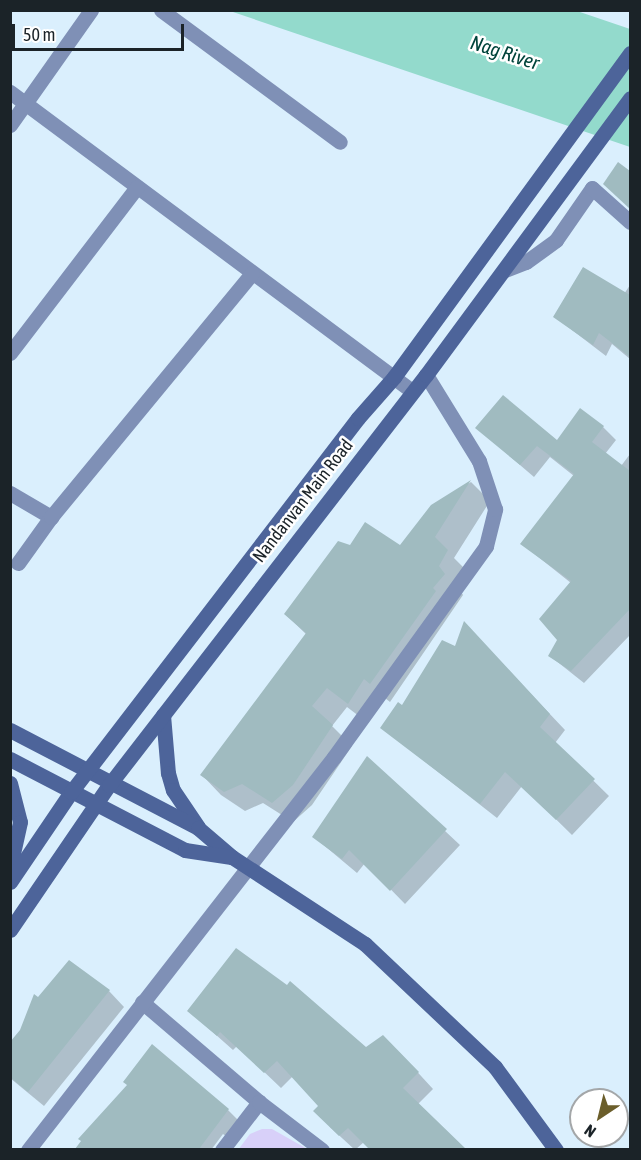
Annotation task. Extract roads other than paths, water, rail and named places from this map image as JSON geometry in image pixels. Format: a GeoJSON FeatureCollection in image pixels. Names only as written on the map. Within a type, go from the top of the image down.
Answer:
{"type":"FeatureCollection","features":[{"type":"Feature","properties":{"kind":"main road"},"geometry":{"type":"LineString","coordinates":[[10,882],[71,792],[89,773],[247,562],[394,377],[630,54]]}},
{"type":"Feature","properties":{"kind":"main road","name":"Nandanvan Main Road"},"geometry":{"type":"LineString","coordinates":[[10,930],[109,785],[426,375],[630,98]]}},
{"type":"Feature","properties":{"kind":"main road"},"geometry":{"type":"LineString","coordinates":[[163,715],[168,774],[173,790],[198,828]]}},
{"type":"Feature","properties":{"kind":"main road"},"geometry":{"type":"LineString","coordinates":[[10,730],[109,785],[198,828],[232,857],[365,944],[495,1067],[556,1149]]}},
{"type":"Feature","properties":{"kind":"main road"},"geometry":{"type":"LineString","coordinates":[[10,759],[185,850],[232,857]]}},
{"type":"Feature","properties":{"kind":"main road"},"geometry":{"type":"LineString","coordinates":[[10,783],[20,822],[10,867]]}},
{"type":"Feature","properties":{"kind":"street"},"geometry":{"type":"LineString","coordinates":[[10,125],[91,10]]}},
{"type":"Feature","properties":{"kind":"street"},"geometry":{"type":"LineString","coordinates":[[161,10],[340,142]]}},
{"type":"Feature","properties":{"kind":"street"},"geometry":{"type":"LineString","coordinates":[[10,92],[412,391]]}},
{"type":"Feature","properties":{"kind":"street"},"geometry":{"type":"LineString","coordinates":[[10,353],[137,187]]}},
{"type":"Feature","properties":{"kind":"street"},"geometry":{"type":"LineString","coordinates":[[505,270],[526,262],[556,240],[591,188],[630,222]]}},
{"type":"Feature","properties":{"kind":"street"},"geometry":{"type":"LineString","coordinates":[[18,563],[51,517],[252,273]]}},
{"type":"Feature","properties":{"kind":"street"},"geometry":{"type":"LineString","coordinates":[[28,1149],[334,757],[486,546],[495,509],[479,461],[426,375]]}},
{"type":"Feature","properties":{"kind":"street"},"geometry":{"type":"LineString","coordinates":[[10,493],[51,517]]}},
{"type":"Feature","properties":{"kind":"street"},"geometry":{"type":"LineString","coordinates":[[142,1002],[259,1102],[322,1149]]}},
{"type":"Feature","properties":{"kind":"street"},"geometry":{"type":"LineString","coordinates":[[222,1149],[259,1102]]}},
{"type":"Feature","properties":{"kind":"water","name":"Nag River"},"geometry":{"type":"Polygon","coordinates":[[[230,11],[577,11],[630,29],[630,147],[230,11]]]}}]}
